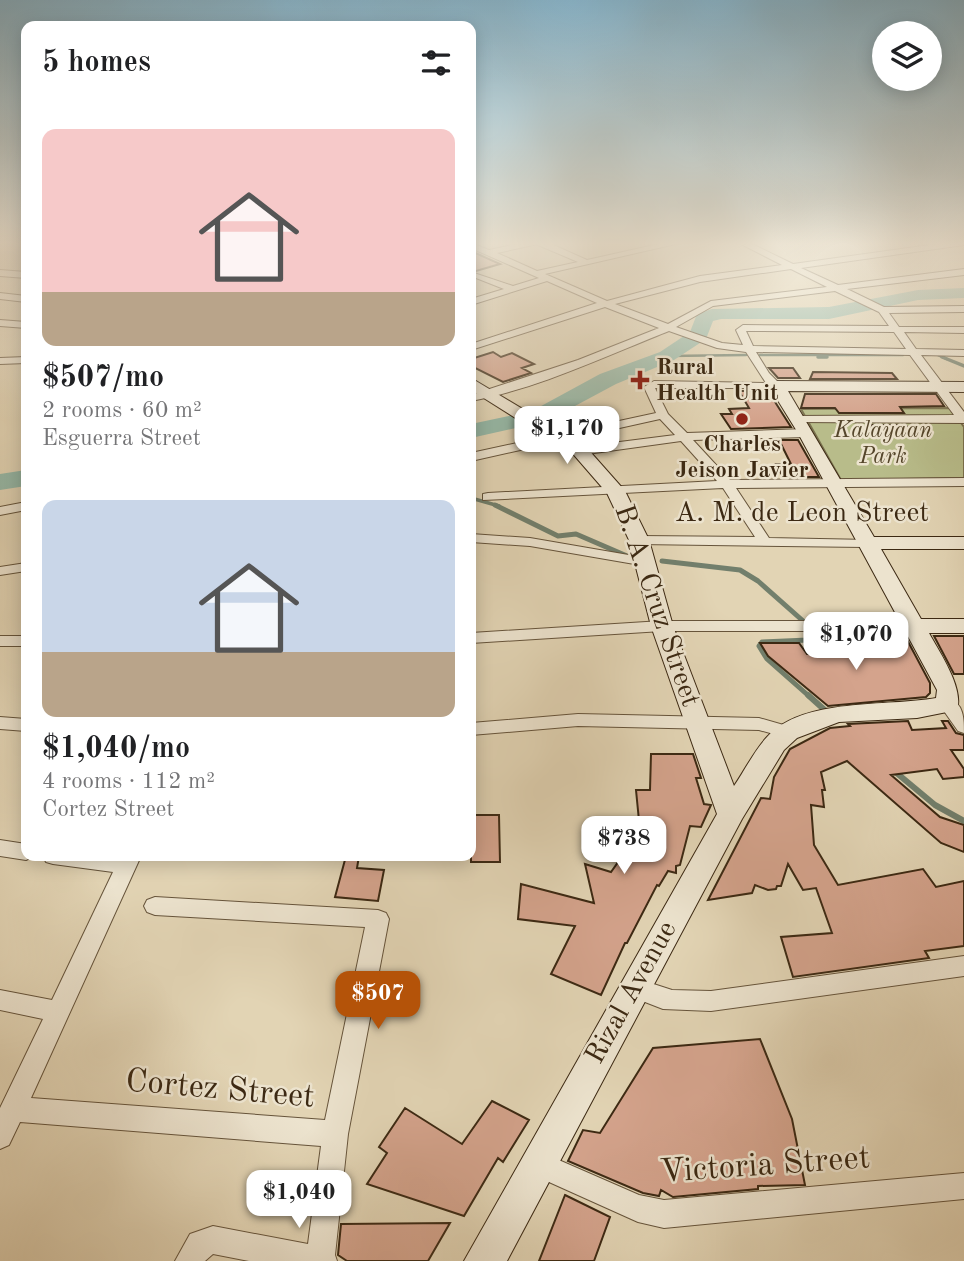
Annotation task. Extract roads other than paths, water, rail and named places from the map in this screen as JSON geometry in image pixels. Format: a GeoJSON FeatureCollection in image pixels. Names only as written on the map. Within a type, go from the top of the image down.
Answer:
{"type":"FeatureCollection","features":[{"type":"Feature","properties":{"kind":"main road","name":"B. A. Cruz Street"},"geometry":{"type":"LineString","coordinates":[[476,386],[532,419]]}},
{"type":"Feature","properties":{"kind":"main road"},"geometry":{"type":"LineString","coordinates":[[777,386],[964,387]]}},
{"type":"Feature","properties":{"kind":"main road"},"geometry":{"type":"LineString","coordinates":[[777,386],[802,426],[956,706]]}},
{"type":"Feature","properties":{"kind":"main road","name":"B. A. Cruz Street"},"geometry":{"type":"LineString","coordinates":[[616,491],[642,551],[662,626],[731,814]]}},
{"type":"Feature","properties":{"kind":"main road","name":"A. M. de Leon Street"},"geometry":{"type":"LineString","coordinates":[[865,543],[964,543]]}},
{"type":"Feature","properties":{"kind":"main road"},"geometry":{"type":"LineString","coordinates":[[913,626],[964,626]]}},
{"type":"Feature","properties":{"kind":"main road","name":"Rizal Avenue"},"geometry":{"type":"LineString","coordinates":[[485,1261],[731,814],[775,744],[788,732],[828,716],[956,706]]}},
{"type":"Feature","properties":{"kind":"street"},"geometry":{"type":"LineString","coordinates":[[601,302],[721,346],[751,349],[964,353]]}},
{"type":"Feature","properties":{"kind":"street"},"geometry":{"type":"LineString","coordinates":[[476,345],[614,302]]}},
{"type":"Feature","properties":{"kind":"street"},"geometry":{"type":"LineString","coordinates":[[476,397],[668,328],[711,304],[727,302]]}},
{"type":"Feature","properties":{"kind":"street"},"geometry":{"type":"LineString","coordinates":[[864,302],[878,308],[964,309]]}},
{"type":"Feature","properties":{"kind":"street"},"geometry":{"type":"LineString","coordinates":[[878,308],[963,419]]}},
{"type":"Feature","properties":{"kind":"street"},"geometry":{"type":"LineString","coordinates":[[0,323],[21,325]]}},
{"type":"Feature","properties":{"kind":"street"},"geometry":{"type":"LineString","coordinates":[[777,386],[768,379],[741,330],[743,328],[964,330]]}},
{"type":"Feature","properties":{"kind":"street"},"geometry":{"type":"LineString","coordinates":[[0,361],[21,360]]}},
{"type":"Feature","properties":{"kind":"street"},"geometry":{"type":"LineString","coordinates":[[764,541],[727,484],[663,415],[650,385],[777,386]]}},
{"type":"Feature","properties":{"kind":"street"},"geometry":{"type":"LineString","coordinates":[[476,456],[663,415]]}},
{"type":"Feature","properties":{"kind":"street","name":"B. A. Cruz Street"},"geometry":{"type":"LineString","coordinates":[[532,419],[580,451],[616,491]]}},
{"type":"Feature","properties":{"kind":"street"},"geometry":{"type":"LineString","coordinates":[[580,451],[802,426],[963,419]]}},
{"type":"Feature","properties":{"kind":"street"},"geometry":{"type":"LineString","coordinates":[[488,497],[727,484],[964,482]]}},
{"type":"Feature","properties":{"kind":"street"},"geometry":{"type":"LineString","coordinates":[[0,511],[21,507]]}},
{"type":"Feature","properties":{"kind":"street"},"geometry":{"type":"LineString","coordinates":[[476,538],[642,551]]}},
{"type":"Feature","properties":{"kind":"street","name":"A. M. de Leon Street"},"geometry":{"type":"LineString","coordinates":[[642,551],[764,541],[865,543]]}},
{"type":"Feature","properties":{"kind":"street"},"geometry":{"type":"LineString","coordinates":[[0,571],[21,568]]}},
{"type":"Feature","properties":{"kind":"street"},"geometry":{"type":"LineString","coordinates":[[476,638],[662,626],[913,626]]}},
{"type":"Feature","properties":{"kind":"street"},"geometry":{"type":"LineString","coordinates":[[0,641],[21,641]]}},
{"type":"Feature","properties":{"kind":"street"},"geometry":{"type":"LineString","coordinates":[[956,706],[964,727]]}},
{"type":"Feature","properties":{"kind":"street"},"geometry":{"type":"LineString","coordinates":[[476,728],[515,721],[553,720],[759,724],[788,732]]}},
{"type":"Feature","properties":{"kind":"street"},"geometry":{"type":"LineString","coordinates":[[0,723],[21,725]]}},
{"type":"Feature","properties":{"kind":"street"},"geometry":{"type":"LineString","coordinates":[[0,848],[21,851]]}},
{"type":"Feature","properties":{"kind":"street"},"geometry":{"type":"LineString","coordinates":[[0,1136],[129,861]]}},
{"type":"Feature","properties":{"kind":"street"},"geometry":{"type":"LineString","coordinates":[[155,906],[377,919],[335,1134]]}},
{"type":"Feature","properties":{"kind":"street"},"geometry":{"type":"LineString","coordinates":[[635,988],[656,999],[673,1002],[711,1001],[964,966]]}},
{"type":"Feature","properties":{"kind":"street"},"geometry":{"type":"LineString","coordinates":[[0,1000],[57,1011]]}},
{"type":"Feature","properties":{"kind":"street","name":"Cortez Street"},"geometry":{"type":"LineString","coordinates":[[13,1109],[335,1134],[322,1260]]}},
{"type":"Feature","properties":{"kind":"street","name":"Victoria Street"},"geometry":{"type":"LineString","coordinates":[[538,1164],[638,1208],[664,1214],[964,1185]]}},
{"type":"Feature","properties":{"kind":"street"},"geometry":{"type":"LineString","coordinates":[[189,1261],[200,1244],[213,1240],[322,1260]]}},
{"type":"Feature","properties":{"kind":"waterway"},"geometry":{"type":"LineString","coordinates":[[476,430],[539,416],[608,379],[667,356],[699,335],[704,318],[719,313],[829,313],[884,302]]}},
{"type":"Feature","properties":{"kind":"waterway"},"geometry":{"type":"LineString","coordinates":[[667,356],[746,355]]}},
{"type":"Feature","properties":{"kind":"waterway"},"geometry":{"type":"LineString","coordinates":[[760,355],[903,355]]}},
{"type":"Feature","properties":{"kind":"waterway"},"geometry":{"type":"LineString","coordinates":[[938,355],[947,359]]}},
{"type":"Feature","properties":{"kind":"waterway"},"geometry":{"type":"LineString","coordinates":[[818,357],[827,357]]}},
{"type":"Feature","properties":{"kind":"waterway"},"geometry":{"type":"LineString","coordinates":[[942,357],[964,366]]}},
{"type":"Feature","properties":{"kind":"waterway"},"geometry":{"type":"LineString","coordinates":[[0,482],[21,479]]}},
{"type":"Feature","properties":{"kind":"waterway"},"geometry":{"type":"LineString","coordinates":[[476,499],[499,506]]}},
{"type":"Feature","properties":{"kind":"waterway"},"geometry":{"type":"LineString","coordinates":[[495,505],[558,536],[576,534],[627,556]]}},
{"type":"Feature","properties":{"kind":"waterway"},"geometry":{"type":"LineString","coordinates":[[662,561],[740,570],[758,581],[811,628],[808,640],[762,642],[759,646],[767,659],[810,697]]}},
{"type":"Feature","properties":{"kind":"waterway"},"geometry":{"type":"LineString","coordinates":[[808,695],[828,713]]}},
{"type":"Feature","properties":{"kind":"waterway"},"geometry":{"type":"LineString","coordinates":[[893,770],[935,805],[964,821]]}},
{"type":"Feature","properties":{"kind":"place","name":"Rural Health Unit"},"geometry":{"type":"Point","coordinates":[640,380]}},
{"type":"Feature","properties":{"kind":"place","name":"Charles Jeison Javier"},"geometry":{"type":"Point","coordinates":[742,419]}},
{"type":"Feature","properties":{"kind":"park label","name":"Kalayaan Park"},"geometry":{"type":"Point","coordinates":[883,443]}}]}
